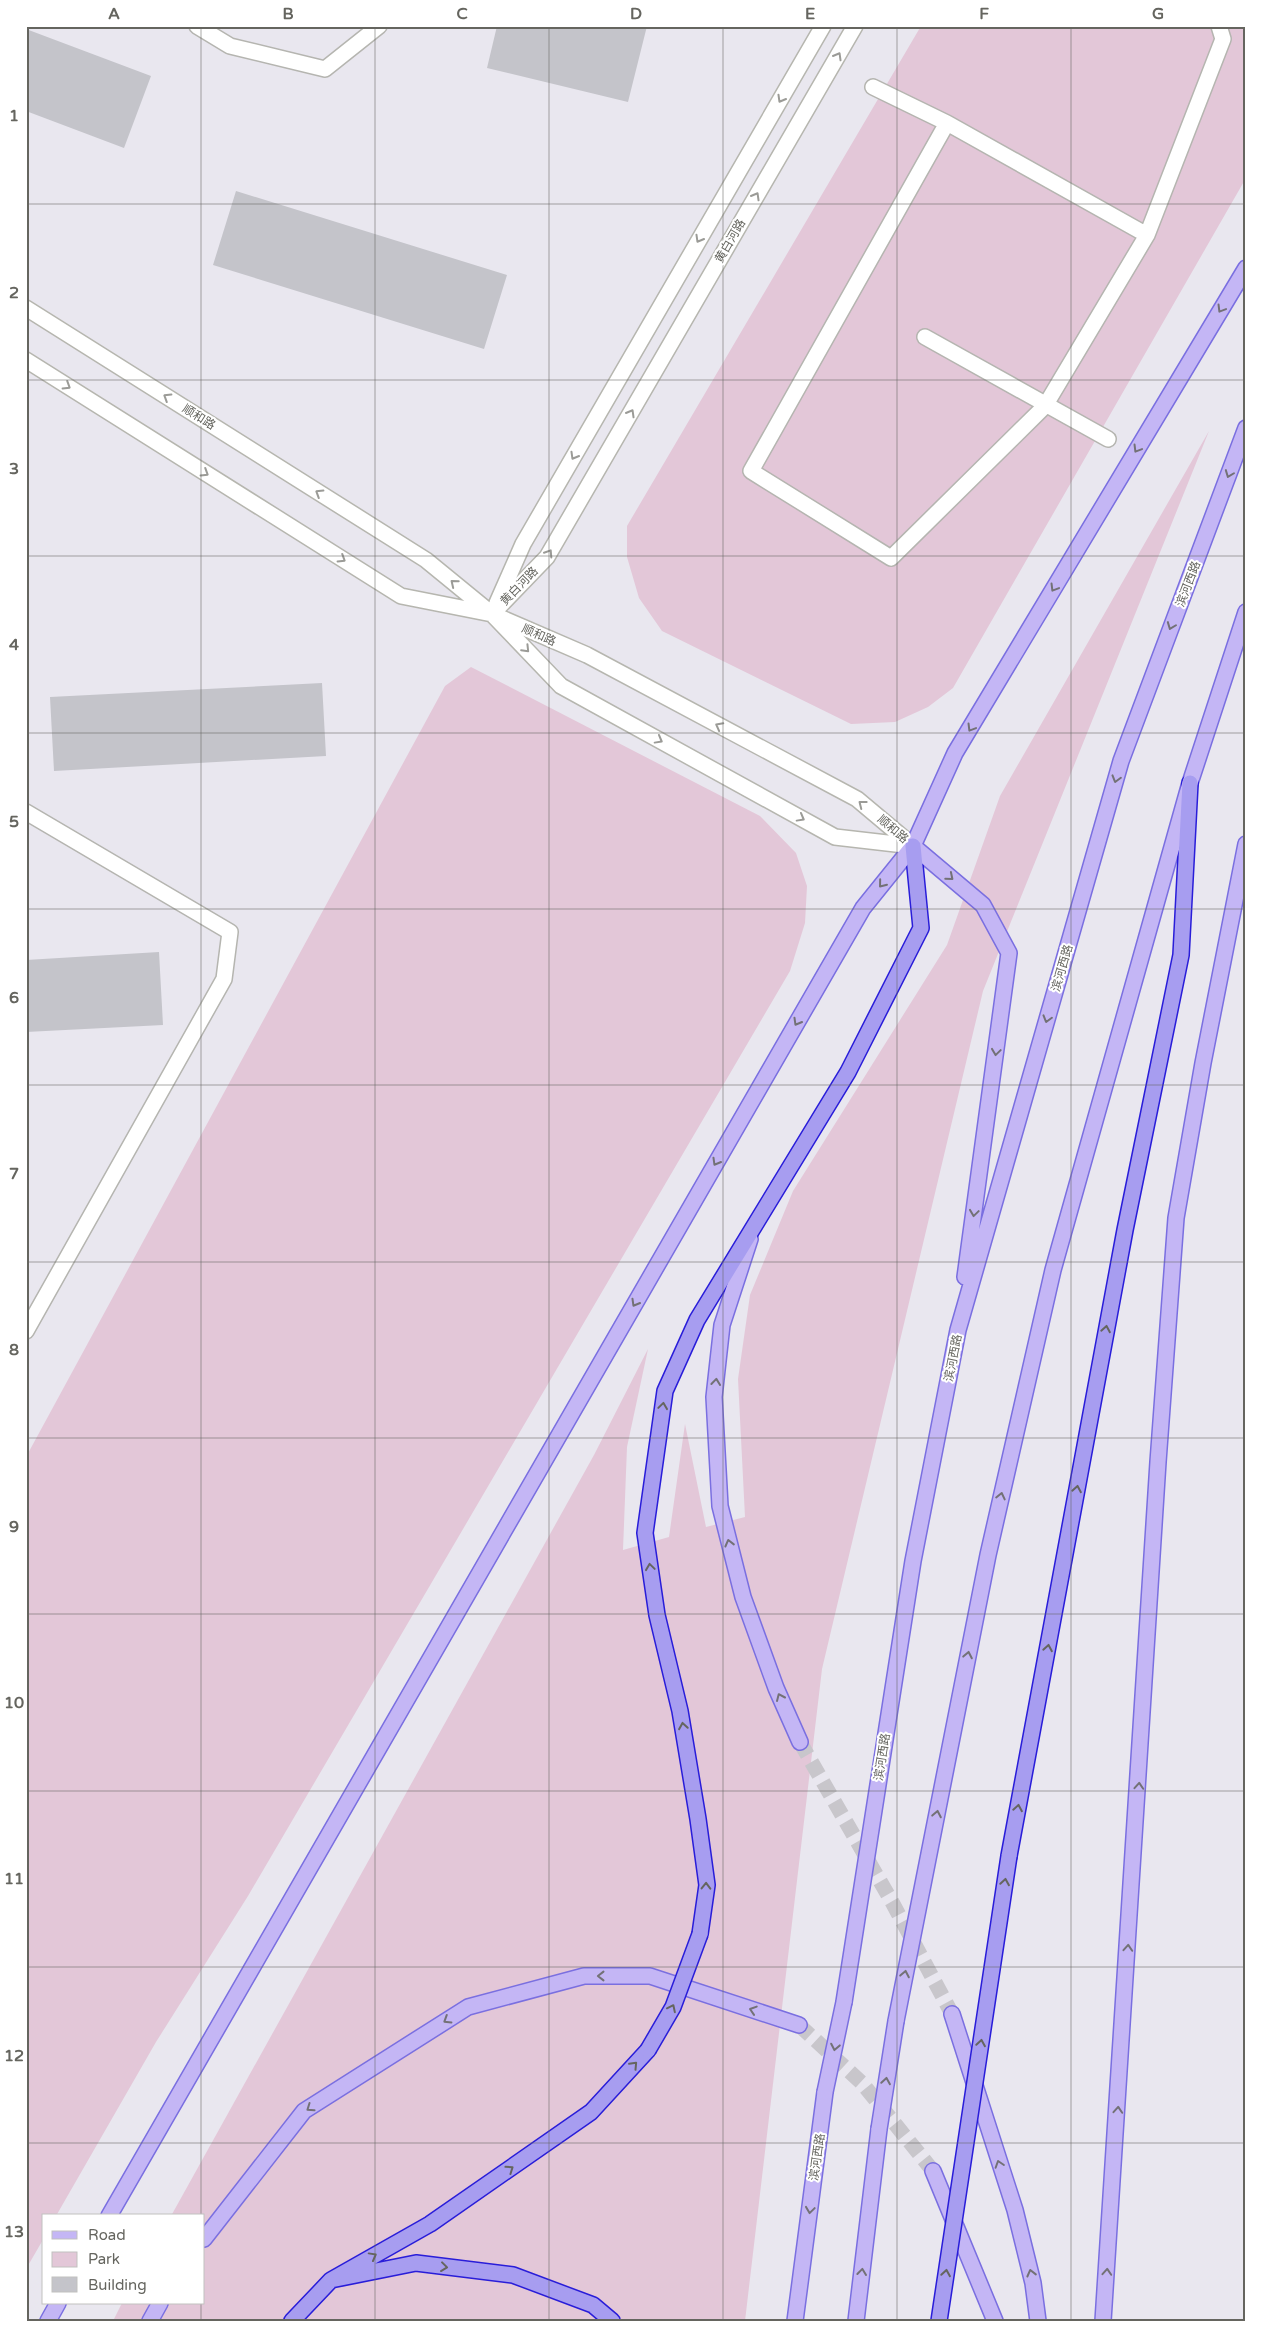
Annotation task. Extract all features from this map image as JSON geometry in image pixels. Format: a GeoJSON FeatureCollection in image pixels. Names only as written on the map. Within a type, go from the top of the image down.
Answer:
{"type":"FeatureCollection","features":[{"type":"Feature","properties":{"kind":"highway"},"geometry":{"type":"LineString","coordinates":[[939,2321],[1009,1856],[1125,1230],[1181,955],[1190,783]]}},
{"type":"Feature","properties":{"kind":"highway"},"geometry":{"type":"LineString","coordinates":[[292,2321],[331,2280],[430,2224],[591,2112],[648,2050],[673,2007],[700,1934],[707,1885],[680,1711],[657,1615],[645,1533],[665,1391],[697,1320],[848,1072],[921,928],[913,846]]}},
{"type":"Feature","properties":{"kind":"highway"},"geometry":{"type":"LineString","coordinates":[[331,2280],[416,2263],[513,2276],[593,2305],[612,2321]]}},
{"type":"Feature","properties":{"kind":"main road"},"geometry":{"type":"LineString","coordinates":[[110,2214],[863,908],[913,846],[955,753],[1246,268]]}},
{"type":"Feature","properties":{"kind":"main road","name":"滨河西路"},"geometry":{"type":"LineString","coordinates":[[795,2321],[825,2092],[844,2002],[913,1561],[958,1330],[1121,761],[1246,428]]}},
{"type":"Feature","properties":{"kind":"main road"},"geometry":{"type":"LineString","coordinates":[[856,2321],[879,2129],[896,2021],[988,1555],[1053,1270],[1190,783],[1246,612]]}},
{"type":"Feature","properties":{"kind":"main road"},"geometry":{"type":"LineString","coordinates":[[1103,2321],[1158,1462],[1176,1218],[1203,1064],[1246,844]]}},
{"type":"Feature","properties":{"kind":"main road"},"geometry":{"type":"LineString","coordinates":[[913,846],[983,905],[1009,953],[958,1330]]}},
{"type":"Feature","properties":{"kind":"main road"},"geometry":{"type":"LineString","coordinates":[[755,1224],[722,1325],[714,1397],[720,1506],[743,1597],[776,1688],[800,1742]]}},
{"type":"Feature","properties":{"kind":"main road"},"geometry":{"type":"LineString","coordinates":[[205,2238],[304,2111],[468,2007],[584,1976],[650,1976],[799,2025]]}},
{"type":"Feature","properties":{"kind":"main road"},"geometry":{"type":"LineString","coordinates":[[952,2014],[1015,2210],[1033,2283],[1038,2321]]}},
{"type":"Feature","properties":{"kind":"main road"},"geometry":{"type":"LineString","coordinates":[[932,2171],[995,2321]]}},
{"type":"Feature","properties":{"kind":"main road"},"geometry":{"type":"LineString","coordinates":[[48,2321],[57,2304]]}},
{"type":"Feature","properties":{"kind":"main road"},"geometry":{"type":"LineString","coordinates":[[150,2321],[159,2304]]}},
{"type":"Feature","properties":{"kind":"street"},"geometry":{"type":"LineString","coordinates":[[197,26],[230,46],[326,69],[379,26]]}},
{"type":"Feature","properties":{"kind":"street","name":"黄白河路"},"geometry":{"type":"LineString","coordinates":[[492,614],[523,544],[823,26]]}},
{"type":"Feature","properties":{"kind":"street","name":"黄白河路"},"geometry":{"type":"LineString","coordinates":[[492,614],[547,557],[855,26]]}},
{"type":"Feature","properties":{"kind":"street"},"geometry":{"type":"LineString","coordinates":[[947,123],[751,471],[891,558],[1045,406],[1147,235],[1222,39],[1219,26]]}},
{"type":"Feature","properties":{"kind":"street"},"geometry":{"type":"LineString","coordinates":[[873,87],[947,123],[1147,235]]}},
{"type":"Feature","properties":{"kind":"street","name":"顺和路"},"geometry":{"type":"LineString","coordinates":[[26,308],[426,560],[492,614],[561,686],[835,837],[913,846]]}},
{"type":"Feature","properties":{"kind":"street"},"geometry":{"type":"LineString","coordinates":[[925,337],[1045,406],[1108,439]]}},
{"type":"Feature","properties":{"kind":"street","name":"顺和路"},"geometry":{"type":"LineString","coordinates":[[26,360],[401,596],[492,614],[587,655],[857,800],[913,846]]}},
{"type":"Feature","properties":{"kind":"street"},"geometry":{"type":"LineString","coordinates":[[26,812],[230,932],[224,978],[26,1331]]}},
{"type":"Feature","properties":{"kind":"green space"},"geometry":{"type":"Polygon","coordinates":[[[921,26],[1246,26],[1246,178],[953,688],[928,707],[895,722],[851,724],[662,631],[639,598],[627,557],[627,526],[921,26]]]}},
{"type":"Feature","properties":{"kind":"green space"},"geometry":{"type":"Polygon","coordinates":[[[1209,431],[983,991],[822,1669],[745,2321],[113,2321],[122,2304],[205,2304],[205,2214],[172,2214],[594,1455],[648,1349],[627,1447],[623,1550],[669,1537],[685,1424],[706,1527],[745,1517],[738,1379],[750,1295],[793,1191],[947,945],[1000,796],[1209,431]]]}},
{"type":"Feature","properties":{"kind":"green space"},"geometry":{"type":"Polygon","coordinates":[[[471,667],[760,816],[796,853],[807,886],[805,923],[790,971],[248,1896],[156,2042],[57,2214],[42,2214],[42,2241],[26,2269],[26,1457],[445,686],[471,667]]]}},
{"type":"Feature","properties":{"kind":"building"},"geometry":{"type":"Polygon","coordinates":[[[497,26],[647,26],[628,102],[487,68],[497,26]]]}},
{"type":"Feature","properties":{"kind":"building"},"geometry":{"type":"Polygon","coordinates":[[[26,29],[151,76],[124,148],[26,111],[26,29]]]}},
{"type":"Feature","properties":{"kind":"building"},"geometry":{"type":"Polygon","coordinates":[[[236,191],[507,275],[484,349],[213,265],[236,191]]]}},
{"type":"Feature","properties":{"kind":"building"},"geometry":{"type":"Polygon","coordinates":[[[322,683],[326,756],[54,771],[50,697],[322,683]]]}},
{"type":"Feature","properties":{"kind":"building"},"geometry":{"type":"Polygon","coordinates":[[[159,952],[163,1025],[26,1032],[26,960],[159,952]]]}},
{"type":"Feature","properties":{"kind":"tunnel"},"geometry":{"type":"LineString","coordinates":[[800,1742],[892,1902],[952,2014]]}},
{"type":"Feature","properties":{"kind":"tunnel"},"geometry":{"type":"LineString","coordinates":[[799,2025],[862,2083],[933,2171]]}}]}
